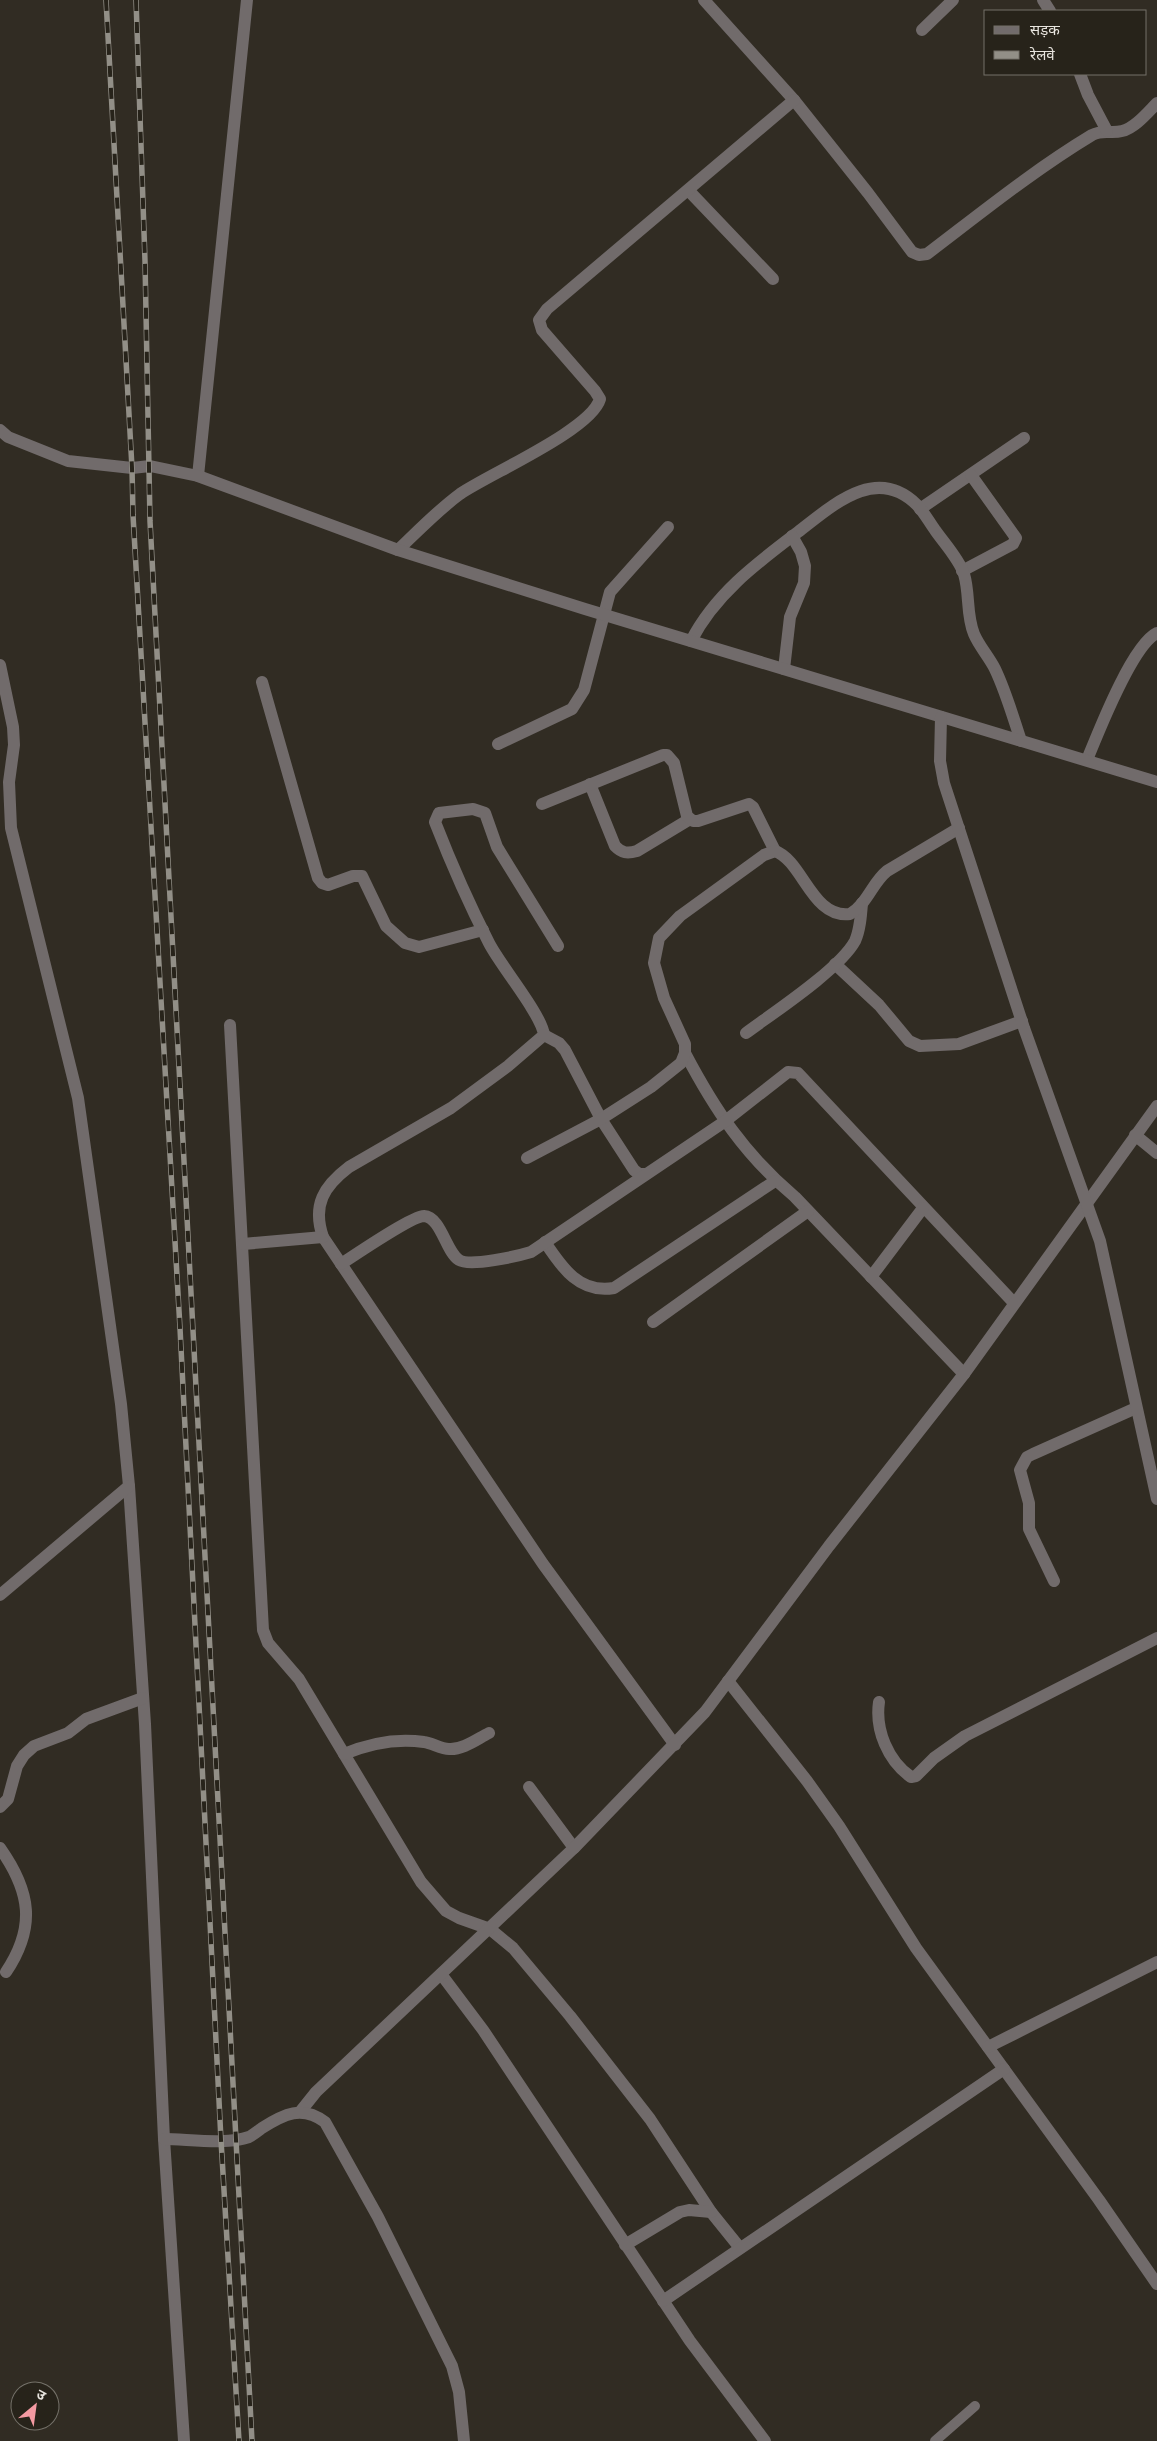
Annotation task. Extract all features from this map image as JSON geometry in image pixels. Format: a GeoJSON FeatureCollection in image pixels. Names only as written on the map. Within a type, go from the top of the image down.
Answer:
{"type":"FeatureCollection","features":[{"type":"Feature","properties":{"kind":"street"},"geometry":{"type":"LineString","coordinates":[[198,476],[247,0]]}},
{"type":"Feature","properties":{"kind":"street"},"geometry":{"type":"LineString","coordinates":[[704,0],[794,100],[868,192],[912,252],[919,255],[927,254],[1094,134],[1107,131],[1123,131],[1157,102]]}},
{"type":"Feature","properties":{"kind":"street"},"geometry":{"type":"LineString","coordinates":[[922,30],[953,0]]}},
{"type":"Feature","properties":{"kind":"street"},"geometry":{"type":"LineString","coordinates":[[1080,75],[1088,95],[1107,131]]}},
{"type":"Feature","properties":{"kind":"street"},"geometry":{"type":"LineString","coordinates":[[398,550],[461,494],[553,441],[591,414],[600,399],[542,330],[539,320],[547,309],[689,191],[794,100]]}},
{"type":"Feature","properties":{"kind":"street"},"geometry":{"type":"LineString","coordinates":[[689,191],[773,279]]}},
{"type":"Feature","properties":{"kind":"street"},"geometry":{"type":"LineString","coordinates":[[0,430],[8,437],[68,461],[132,468],[150,466],[198,476],[398,550],[602,614],[1157,782]]}},
{"type":"Feature","properties":{"kind":"street"},"geometry":{"type":"LineString","coordinates":[[920,509],[1024,438]]}},
{"type":"Feature","properties":{"kind":"street"},"geometry":{"type":"LineString","coordinates":[[962,571],[1013,544],[1016,538],[971,475]]}},
{"type":"Feature","properties":{"kind":"street"},"geometry":{"type":"LineString","coordinates":[[691,641],[700,622],[714,604],[752,567],[792,536],[851,494],[868,489],[882,488],[894,491],[906,497],[920,509],[962,571],[969,620],[974,635],[996,671],[1021,741]]}},
{"type":"Feature","properties":{"kind":"street"},"geometry":{"type":"LineString","coordinates":[[498,744],[572,709],[584,690],[606,600],[614,586],[668,527]]}},
{"type":"Feature","properties":{"kind":"street"},"geometry":{"type":"LineString","coordinates":[[784,669],[790,617],[804,583],[805,566],[801,552],[792,536]]}},
{"type":"Feature","properties":{"kind":"street"},"geometry":{"type":"LineString","coordinates":[[1087,760],[1119,685],[1144,644],[1157,633]]}},
{"type":"Feature","properties":{"kind":"street"},"geometry":{"type":"LineString","coordinates":[[0,665],[14,727],[14,745],[4,784],[11,828],[78,1098],[121,1404],[129,1486],[143,1698],[164,2139],[184,2441]]}},
{"type":"Feature","properties":{"kind":"street"},"geometry":{"type":"LineString","coordinates":[[262,682],[318,878],[322,883],[328,885],[353,876],[362,876],[386,926],[405,943],[419,947],[483,930]]}},
{"type":"Feature","properties":{"kind":"street"},"geometry":{"type":"LineString","coordinates":[[942,717],[940,761],[944,784],[1022,1020],[1100,1241],[1157,1499]]}},
{"type":"Feature","properties":{"kind":"street"},"geometry":{"type":"LineString","coordinates":[[542,804],[667,755],[674,763],[687,816],[690,819],[698,821],[749,804],[754,807],[775,851],[784,857],[821,903],[838,914],[850,914],[870,895],[881,876],[887,871],[959,828]]}},
{"type":"Feature","properties":{"kind":"street"},"geometry":{"type":"LineString","coordinates":[[590,784],[615,846],[621,852],[628,854],[637,852],[690,819]]}},
{"type":"Feature","properties":{"kind":"street"},"geometry":{"type":"LineString","coordinates":[[558,946],[497,847],[485,813],[474,809],[439,813],[435,822],[455,872],[483,930],[538,1018],[544,1034],[559,1043],[564,1050],[601,1119],[634,1170],[639,1174],[646,1174]]}},
{"type":"Feature","properties":{"kind":"street"},"geometry":{"type":"LineString","coordinates":[[527,1158],[601,1119],[651,1087],[681,1063],[685,1053],[685,1044],[657,977],[654,963],[659,938],[665,929],[680,916],[764,855],[775,851]]}},
{"type":"Feature","properties":{"kind":"street"},"geometry":{"type":"LineString","coordinates":[[746,1034],[835,964],[856,939],[862,903]]}},
{"type":"Feature","properties":{"kind":"street"},"geometry":{"type":"LineString","coordinates":[[835,964],[879,1005],[909,1041],[920,1046],[960,1044],[1022,1020]]}},
{"type":"Feature","properties":{"kind":"street"},"geometry":{"type":"LineString","coordinates":[[230,1025],[263,1630],[268,1643],[299,1679],[421,1882],[446,1911],[459,1918],[490,1929],[512,1948],[538,1977],[613,2070],[670,2147],[711,2212],[740,2248]]}},
{"type":"Feature","properties":{"kind":"street"},"geometry":{"type":"LineString","coordinates":[[544,1034],[508,1066],[451,1108],[349,1167],[334,1178],[321,1197],[320,1227],[323,1237],[543,1564],[675,1745]]}},
{"type":"Feature","properties":{"kind":"street"},"geometry":{"type":"LineString","coordinates":[[685,1053],[724,1122],[775,1180],[808,1211],[964,1374]]}},
{"type":"Feature","properties":{"kind":"street"},"geometry":{"type":"LineString","coordinates":[[341,1264],[419,1216],[429,1217],[434,1221],[453,1254],[466,1262],[524,1254],[546,1242],[724,1122],[788,1072],[798,1074],[1014,1303]]}},
{"type":"Feature","properties":{"kind":"street"},"geometry":{"type":"LineString","coordinates":[[300,2112],[316,2092],[574,1848],[705,1712],[829,1546],[964,1374],[1157,1106]]}},
{"type":"Feature","properties":{"kind":"street"},"geometry":{"type":"LineString","coordinates":[[1135,1135],[1157,1153]]}},
{"type":"Feature","properties":{"kind":"street"},"geometry":{"type":"LineString","coordinates":[[546,1242],[571,1276],[582,1284],[593,1289],[614,1288],[775,1180]]}},
{"type":"Feature","properties":{"kind":"street"},"geometry":{"type":"LineString","coordinates":[[871,1277],[923,1208]]}},
{"type":"Feature","properties":{"kind":"street"},"geometry":{"type":"LineString","coordinates":[[653,1322],[808,1211]]}},
{"type":"Feature","properties":{"kind":"street"},"geometry":{"type":"LineString","coordinates":[[243,1244],[323,1237]]}},
{"type":"Feature","properties":{"kind":"street"},"geometry":{"type":"LineString","coordinates":[[1054,1580],[1029,1529],[1029,1503],[1020,1470],[1023,1462],[1033,1454],[1136,1408]]}},
{"type":"Feature","properties":{"kind":"street"},"geometry":{"type":"LineString","coordinates":[[0,1595],[129,1486]]}},
{"type":"Feature","properties":{"kind":"street"},"geometry":{"type":"LineString","coordinates":[[879,1702],[879,1725],[889,1753],[905,1773],[911,1777],[916,1776],[934,1758],[965,1736],[1157,1638]]}},
{"type":"Feature","properties":{"kind":"street"},"geometry":{"type":"LineString","coordinates":[[728,1681],[818,1796],[916,1948],[1157,2284]]}},
{"type":"Feature","properties":{"kind":"street"},"geometry":{"type":"LineString","coordinates":[[0,1807],[8,1799],[17,1766],[24,1755],[34,1746],[68,1733],[86,1719],[143,1698]]}},
{"type":"Feature","properties":{"kind":"street"},"geometry":{"type":"LineString","coordinates":[[344,1754],[362,1747],[397,1741],[421,1741],[449,1750],[467,1745],[489,1733]]}},
{"type":"Feature","properties":{"kind":"street"},"geometry":{"type":"LineString","coordinates":[[529,1787],[574,1848]]}},
{"type":"Feature","properties":{"kind":"street"},"geometry":{"type":"LineString","coordinates":[[0,1848],[21,1885],[28,1916],[19,1951],[6,1972]]}},
{"type":"Feature","properties":{"kind":"street"},"geometry":{"type":"LineString","coordinates":[[988,2047],[1157,1962]]}},
{"type":"Feature","properties":{"kind":"street"},"geometry":{"type":"LineString","coordinates":[[441,1974],[483,2030],[663,2301],[765,2441]]}},
{"type":"Feature","properties":{"kind":"street"},"geometry":{"type":"LineString","coordinates":[[663,2301],[1004,2069]]}},
{"type":"Feature","properties":{"kind":"street"},"geometry":{"type":"LineString","coordinates":[[164,2139],[221,2140],[249,2137],[280,2118],[300,2112],[313,2113],[325,2122],[382,2226],[452,2366],[459,2392],[464,2441]]}},
{"type":"Feature","properties":{"kind":"street"},"geometry":{"type":"LineString","coordinates":[[625,2245],[680,2212],[689,2210],[711,2212]]}},
{"type":"Feature","properties":{"kind":"lane"},"geometry":{"type":"LineString","coordinates":[[935,2441],[975,2406]]}},
{"type":"Feature","properties":{"kind":"railway"},"geometry":{"type":"LineString","coordinates":[[106,0],[133,515],[180,1328],[221,2140],[239,2441]]}},
{"type":"Feature","properties":{"kind":"railway"},"geometry":{"type":"LineString","coordinates":[[136,0],[145,261],[150,521],[252,2441]]}}]}
